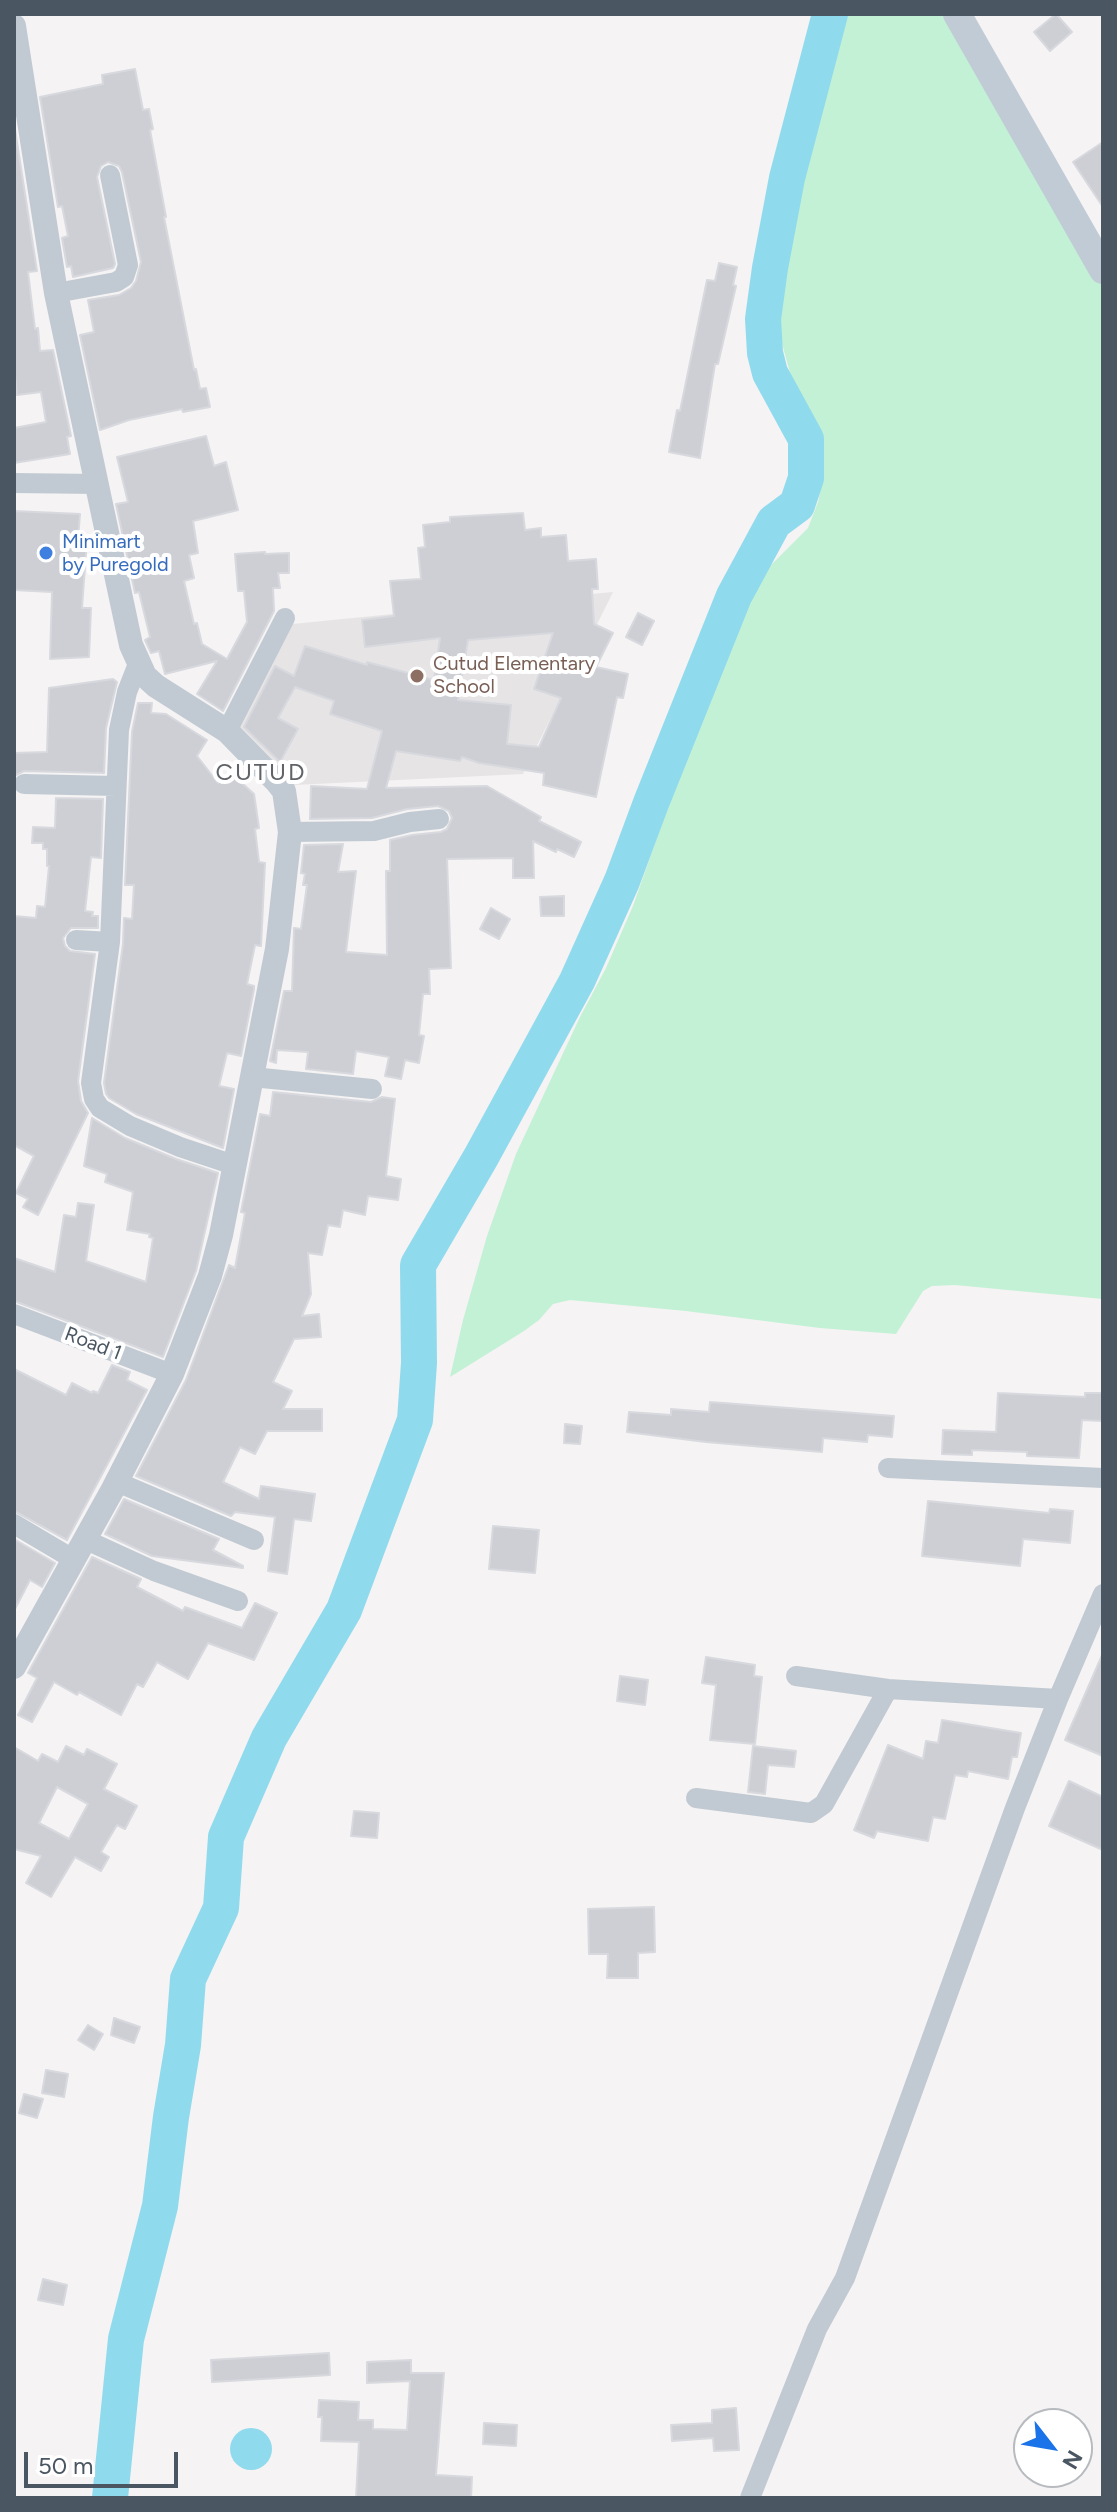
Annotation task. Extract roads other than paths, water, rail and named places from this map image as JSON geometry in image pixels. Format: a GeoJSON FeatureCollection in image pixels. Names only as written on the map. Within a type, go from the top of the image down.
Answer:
{"type":"FeatureCollection","features":[{"type":"Feature","properties":{"kind":"main road"},"geometry":{"type":"LineString","coordinates":[[957,14],[1103,270]]}},
{"type":"Feature","properties":{"kind":"street"},"geometry":{"type":"LineString","coordinates":[[14,26],[18,81],[56,293],[126,627],[138,664],[156,686],[227,731],[258,761],[284,791],[290,832],[277,949],[210,1276],[172,1374],[117,1482],[14,1667]]}},
{"type":"Feature","properties":{"kind":"street"},"geometry":{"type":"LineString","coordinates":[[56,293],[116,282],[127,271],[110,175]]}},
{"type":"Feature","properties":{"kind":"street"},"geometry":{"type":"LineString","coordinates":[[14,483],[98,484]]}},
{"type":"Feature","properties":{"kind":"street"},"geometry":{"type":"LineString","coordinates":[[227,731],[285,618]]}},
{"type":"Feature","properties":{"kind":"street"},"geometry":{"type":"LineString","coordinates":[[138,664],[123,707],[119,730],[110,942],[91,1083],[94,1099],[100,1108],[130,1126],[234,1165]]}},
{"type":"Feature","properties":{"kind":"street"},"geometry":{"type":"LineString","coordinates":[[24,784],[116,786]]}},
{"type":"Feature","properties":{"kind":"street"},"geometry":{"type":"LineString","coordinates":[[290,832],[374,831],[439,819]]}},
{"type":"Feature","properties":{"kind":"street"},"geometry":{"type":"LineString","coordinates":[[76,940],[110,942]]}},
{"type":"Feature","properties":{"kind":"street"},"geometry":{"type":"LineString","coordinates":[[252,1077],[372,1089]]}},
{"type":"Feature","properties":{"kind":"street","name":"Road 1"},"geometry":{"type":"LineString","coordinates":[[14,1314],[172,1374]]}},
{"type":"Feature","properties":{"kind":"street"},"geometry":{"type":"LineString","coordinates":[[888,1468],[1103,1478]]}},
{"type":"Feature","properties":{"kind":"street"},"geometry":{"type":"LineString","coordinates":[[117,1482],[254,1540]]}},
{"type":"Feature","properties":{"kind":"street"},"geometry":{"type":"LineString","coordinates":[[14,1524],[78,1549],[154,1571],[238,1601]]}},
{"type":"Feature","properties":{"kind":"street"},"geometry":{"type":"LineString","coordinates":[[750,2498],[817,2329],[845,2278],[1015,1808],[1103,1594]]}},
{"type":"Feature","properties":{"kind":"street"},"geometry":{"type":"LineString","coordinates":[[796,1676],[888,1689],[1058,1699]]}},
{"type":"Feature","properties":{"kind":"street"},"geometry":{"type":"LineString","coordinates":[[696,1798],[811,1813],[824,1804],[888,1689]]}},
{"type":"Feature","properties":{"kind":"water"},"geometry":{"type":"Polygon","coordinates":[[[251,2428],[266,2434],[272,2449],[266,2464],[251,2470],[236,2464],[230,2449],[236,2434],[251,2428]]]}},
{"type":"Feature","properties":{"kind":"waterway"},"geometry":{"type":"LineString","coordinates":[[110,2498],[126,2339],[160,2206],[183,2045],[188,1979],[221,1908],[226,1837],[269,1738],[344,1610],[415,1420],[419,1363],[418,1265],[577,981],[622,881],[734,596],[774,522],[797,505],[806,478],[806,439],[770,373],[763,319],[787,178],[830,14]]}},
{"type":"Feature","properties":{"kind":"place","name":"Minimart by Puregold"},"geometry":{"type":"Point","coordinates":[46,553]}},
{"type":"Feature","properties":{"kind":"place","name":"Cutud Elementary School"},"geometry":{"type":"Point","coordinates":[417,676]}},
{"type":"Feature","properties":{"kind":"district","name":"CUTUD"},"geometry":{"type":"Point","coordinates":[261,773]}}]}
